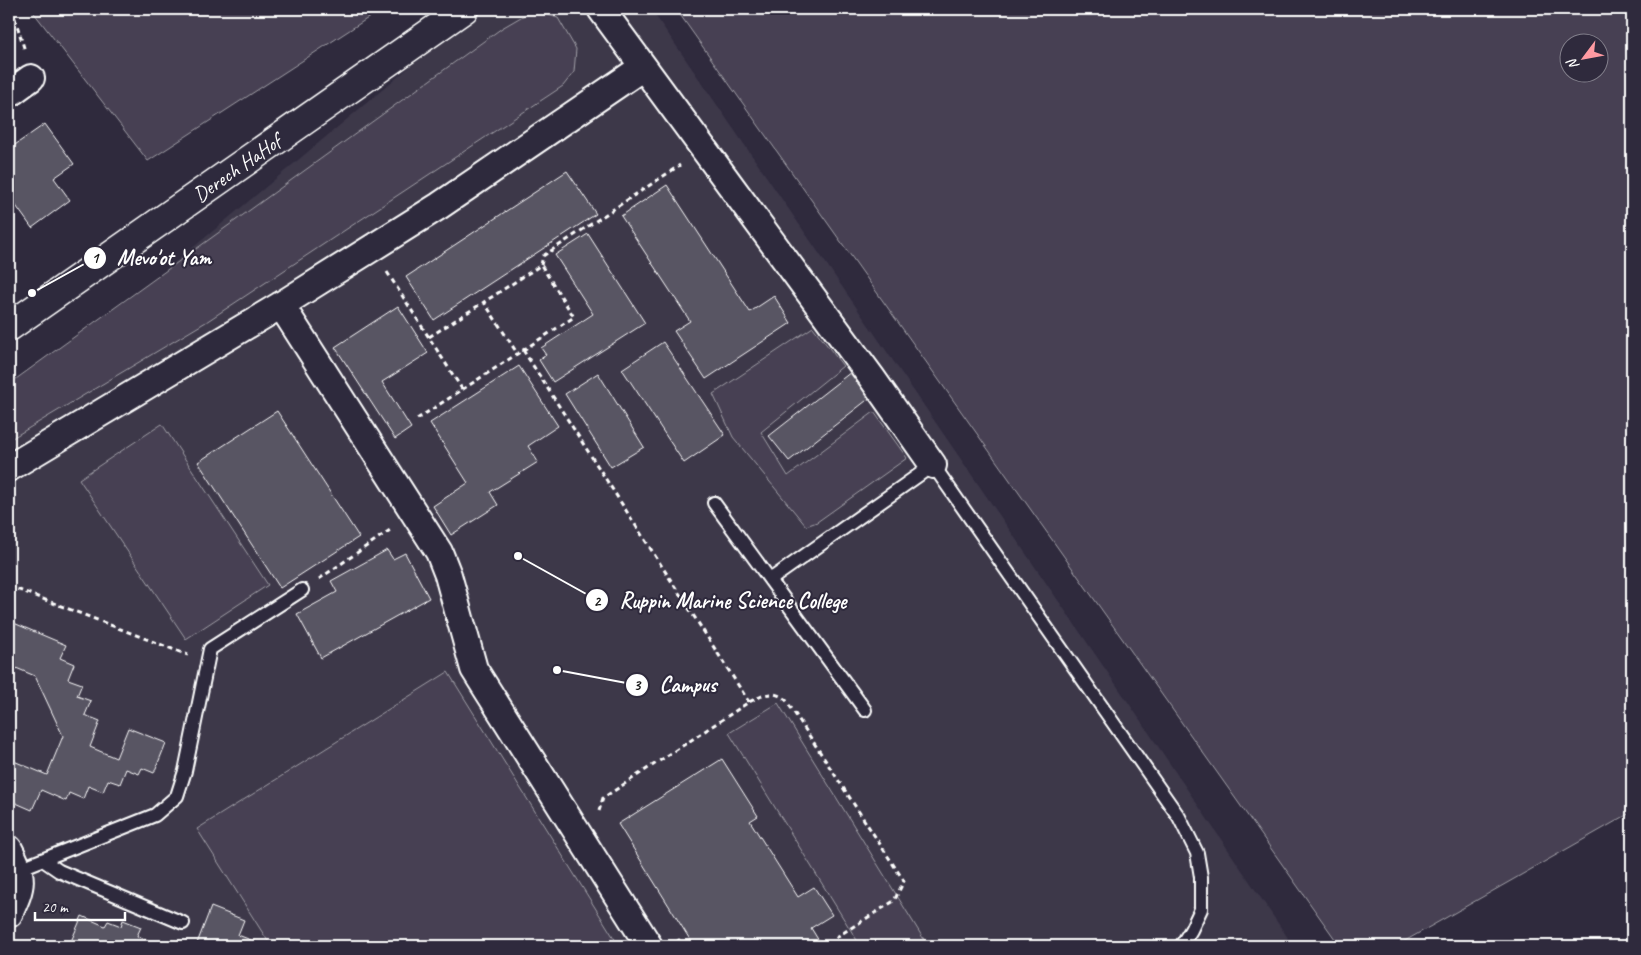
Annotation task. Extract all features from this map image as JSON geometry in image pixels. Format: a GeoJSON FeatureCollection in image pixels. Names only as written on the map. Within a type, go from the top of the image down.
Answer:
{"type":"FeatureCollection","features":[{"type":"Feature","properties":{"kind":"main road","name":"Derech HaHof"},"geometry":{"type":"LineString","coordinates":[[9,328],[464,9]]}},
{"type":"Feature","properties":{"kind":"street"},"geometry":{"type":"LineString","coordinates":[[601,9],[872,378],[933,465]]}},
{"type":"Feature","properties":{"kind":"street"},"geometry":{"type":"LineString","coordinates":[[9,468],[280,305],[439,206],[643,66]]}},
{"type":"Feature","properties":{"kind":"street"},"geometry":{"type":"LineString","coordinates":[[9,94],[31,78]]}},
{"type":"Feature","properties":{"kind":"street"},"geometry":{"type":"LineString","coordinates":[[280,305],[439,552],[448,576],[474,669],[649,946]]}},
{"type":"Feature","properties":{"kind":"street"},"geometry":{"type":"LineString","coordinates":[[9,914],[19,892],[14,859]]}},
{"type":"Feature","properties":{"kind":"lane"},"geometry":{"type":"LineString","coordinates":[[770,580],[933,465],[1179,818],[1197,853],[1201,877],[1200,909],[1191,930],[1180,946]]}},
{"type":"Feature","properties":{"kind":"lane"},"geometry":{"type":"LineString","coordinates":[[714,503],[865,710]]}},
{"type":"Feature","properties":{"kind":"lane"},"geometry":{"type":"LineString","coordinates":[[14,859],[43,860],[155,815],[177,796],[185,771],[210,649],[302,590]]}},
{"type":"Feature","properties":{"kind":"lane"},"geometry":{"type":"LineString","coordinates":[[43,860],[60,871],[183,922]]}},
{"type":"Feature","properties":{"kind":"path"},"geometry":{"type":"LineString","coordinates":[[12,9],[31,78]]}},
{"type":"Feature","properties":{"kind":"path"},"geometry":{"type":"LineString","coordinates":[[430,337],[541,265],[544,256],[704,149]]}},
{"type":"Feature","properties":{"kind":"path"},"geometry":{"type":"LineString","coordinates":[[372,248],[462,389]]}},
{"type":"Feature","properties":{"kind":"path"},"geometry":{"type":"LineString","coordinates":[[417,419],[574,317],[541,265]]}},
{"type":"Feature","properties":{"kind":"path"},"geometry":{"type":"LineString","coordinates":[[484,302],[517,354]]}},
{"type":"Feature","properties":{"kind":"path"},"geometry":{"type":"LineString","coordinates":[[523,350],[749,702]]}},
{"type":"Feature","properties":{"kind":"path"},"geometry":{"type":"LineString","coordinates":[[302,590],[415,514]]}},
{"type":"Feature","properties":{"kind":"path"},"geometry":{"type":"LineString","coordinates":[[9,586],[208,662]]}},
{"type":"Feature","properties":{"kind":"path"},"geometry":{"type":"LineString","coordinates":[[598,811],[603,798],[749,702],[766,694],[779,694],[786,700],[904,881],[894,901],[835,938]]}},
{"type":"Feature","properties":{"kind":"path"},"geometry":{"type":"LineString","coordinates":[[677,938],[682,946]]}},
{"type":"Feature","properties":{"kind":"shaded area"},"geometry":{"type":"Polygon","coordinates":[[[31,9],[382,9],[148,161],[31,9]]]}},
{"type":"Feature","properties":{"kind":"shaded area"},"geometry":{"type":"Polygon","coordinates":[[[479,9],[651,9],[1126,699],[1288,938],[1279,946],[9,946],[9,401],[479,9]]]}},
{"type":"Feature","properties":{"kind":"shaded area"},"geometry":{"type":"Polygon","coordinates":[[[676,9],[1632,9],[1632,812],[1396,946],[1340,946],[676,9]]]}},
{"type":"Feature","properties":{"kind":"shaded area"},"geometry":{"type":"Polygon","coordinates":[[[533,10],[558,18],[576,49],[574,72],[563,86],[206,322],[9,440],[9,384],[502,28],[533,10]]]}},
{"type":"Feature","properties":{"kind":"shaded area"},"geometry":{"type":"Polygon","coordinates":[[[813,327],[843,366],[761,432],[788,476],[874,412],[907,458],[817,522],[806,526],[733,437],[713,394],[813,327]]]}},
{"type":"Feature","properties":{"kind":"shaded area"},"geometry":{"type":"Polygon","coordinates":[[[162,424],[268,585],[186,639],[79,479],[162,424]]]}},
{"type":"Feature","properties":{"kind":"shaded area"},"geometry":{"type":"Polygon","coordinates":[[[448,672],[619,946],[271,946],[197,829],[448,672]]]}},
{"type":"Feature","properties":{"kind":"shaded area"},"geometry":{"type":"Polygon","coordinates":[[[778,703],[928,946],[852,946],[858,942],[729,733],[778,703]]]}},
{"type":"Feature","properties":{"kind":"building"},"geometry":{"type":"Polygon","coordinates":[[[45,124],[74,164],[54,178],[70,200],[32,228],[9,196],[9,149],[45,124]]]}},
{"type":"Feature","properties":{"kind":"building"},"geometry":{"type":"Polygon","coordinates":[[[567,171],[596,214],[434,320],[406,277],[567,171]]]}},
{"type":"Feature","properties":{"kind":"building"},"geometry":{"type":"Polygon","coordinates":[[[667,185],[750,312],[774,296],[791,323],[706,379],[674,331],[690,321],[621,216],[667,185]]]}},
{"type":"Feature","properties":{"kind":"building"},"geometry":{"type":"Polygon","coordinates":[[[588,234],[645,323],[553,382],[539,360],[546,355],[541,348],[593,314],[555,255],[588,234]]]}},
{"type":"Feature","properties":{"kind":"building"},"geometry":{"type":"Polygon","coordinates":[[[398,306],[428,353],[382,382],[411,428],[395,439],[335,347],[398,306]]]}},
{"type":"Feature","properties":{"kind":"building"},"geometry":{"type":"Polygon","coordinates":[[[663,342],[725,435],[684,463],[622,369],[663,342]]]}},
{"type":"Feature","properties":{"kind":"building"},"geometry":{"type":"Polygon","coordinates":[[[519,366],[558,426],[528,446],[538,462],[490,492],[498,505],[451,535],[433,506],[468,483],[430,423],[519,366]]]}},
{"type":"Feature","properties":{"kind":"building"},"geometry":{"type":"Polygon","coordinates":[[[851,372],[871,397],[789,461],[769,436],[851,372]]]}},
{"type":"Feature","properties":{"kind":"building"},"geometry":{"type":"Polygon","coordinates":[[[598,373],[644,447],[611,467],[565,394],[598,373]]]}},
{"type":"Feature","properties":{"kind":"building"},"geometry":{"type":"Polygon","coordinates":[[[277,411],[359,537],[280,588],[198,462],[277,411]]]}},
{"type":"Feature","properties":{"kind":"building"},"geometry":{"type":"Polygon","coordinates":[[[387,550],[393,559],[405,553],[429,598],[321,658],[297,614],[337,592],[331,581],[387,550]]]}},
{"type":"Feature","properties":{"kind":"building"},"geometry":{"type":"Polygon","coordinates":[[[9,621],[66,645],[60,658],[74,664],[68,679],[82,684],[77,696],[91,701],[85,715],[100,721],[90,747],[116,758],[128,728],[166,743],[154,773],[142,768],[139,774],[126,769],[120,784],[108,780],[103,792],[88,786],[83,799],[69,793],[66,801],[41,790],[32,810],[9,800],[9,759],[47,775],[63,736],[35,676],[9,665],[9,621]]]}},
{"type":"Feature","properties":{"kind":"building"},"geometry":{"type":"Polygon","coordinates":[[[722,759],[758,816],[750,821],[798,897],[814,887],[832,915],[811,928],[822,946],[694,946],[618,824],[722,759]]]}},
{"type":"Feature","properties":{"kind":"building"},"geometry":{"type":"Polygon","coordinates":[[[211,907],[244,920],[238,935],[261,944],[260,946],[196,946],[211,907]]]}},
{"type":"Feature","properties":{"kind":"building"},"geometry":{"type":"Polygon","coordinates":[[[82,916],[105,926],[108,921],[121,926],[123,920],[141,927],[137,936],[163,946],[69,946],[82,916]]]}},
{"type":"Feature","properties":{"kind":"place","name":"Mevo'ot Yam"},"geometry":{"type":"Point","coordinates":[32,293]}},
{"type":"Feature","properties":{"kind":"place","name":"Ruppin Marine Science College"},"geometry":{"type":"Point","coordinates":[518,556]}},
{"type":"Feature","properties":{"kind":"place","name":"Campus"},"geometry":{"type":"Point","coordinates":[557,670]}}]}
